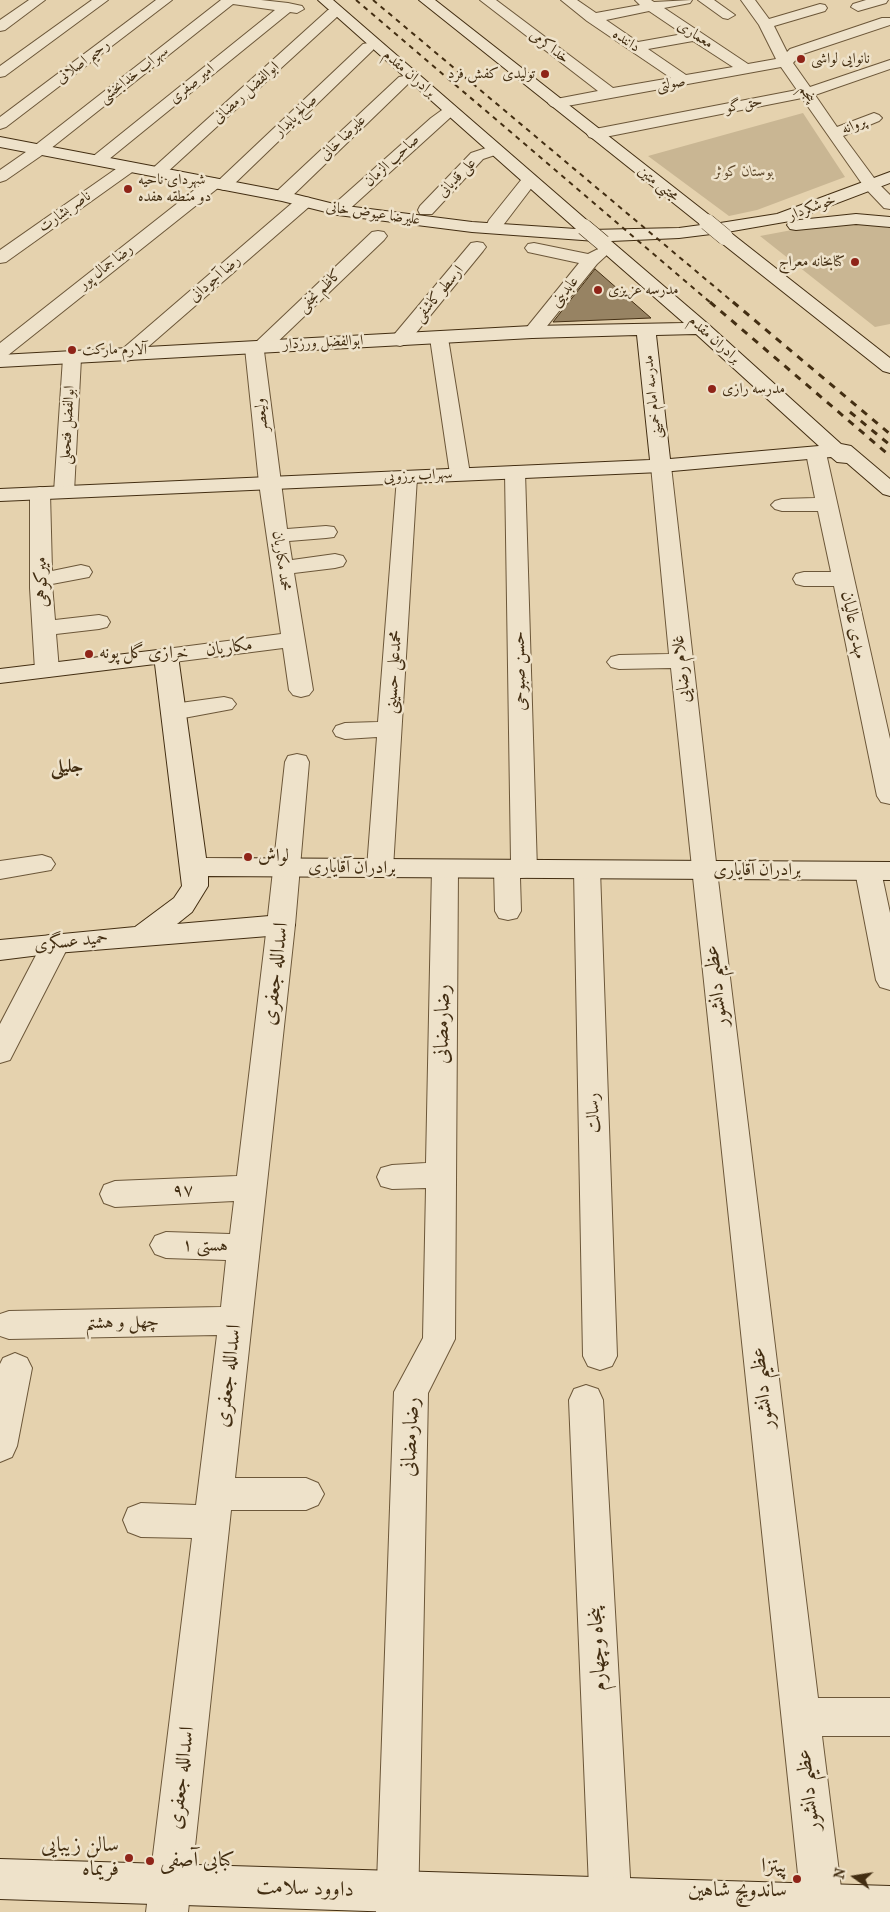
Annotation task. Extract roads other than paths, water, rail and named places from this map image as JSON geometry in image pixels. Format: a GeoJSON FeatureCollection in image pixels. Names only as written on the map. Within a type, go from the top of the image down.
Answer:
{"type":"FeatureCollection","features":[{"type":"Feature","properties":{"kind":"street"},"geometry":{"type":"LineString","coordinates":[[0,27],[38,0]]}},
{"type":"Feature","properties":{"kind":"street"},"geometry":{"type":"LineString","coordinates":[[0,73],[101,0]]}},
{"type":"Feature","properties":{"kind":"street","name":"رحیم اصلانی"},"geometry":{"type":"LineString","coordinates":[[0,124],[165,0]]}},
{"type":"Feature","properties":{"kind":"street"},"geometry":{"type":"LineString","coordinates":[[230,0],[288,8],[333,9]]}},
{"type":"Feature","properties":{"kind":"street","name":"سهراب خدابخشی"},"geometry":{"type":"LineString","coordinates":[[0,177],[39,150],[230,0]]}},
{"type":"Feature","properties":{"kind":"street","name":"برادران مقدم"},"geometry":{"type":"LineString","coordinates":[[318,0],[333,9],[408,78],[495,150],[580,228],[599,250],[701,328],[832,451],[890,499]]}},
{"type":"Feature","properties":{"kind":"street","name":"مجتبی متین"},"geometry":{"type":"LineString","coordinates":[[426,0],[890,367]]}},
{"type":"Feature","properties":{"kind":"street","name":"خداکرمی"},"geometry":{"type":"LineString","coordinates":[[487,0],[611,94]]}},
{"type":"Feature","properties":{"kind":"street","name":"داننده"},"geometry":{"type":"LineString","coordinates":[[568,0],[685,81]]}},
{"type":"Feature","properties":{"kind":"street"},"geometry":{"type":"LineString","coordinates":[[592,18],[647,3],[685,0]]}},
{"type":"Feature","properties":{"kind":"street"},"geometry":{"type":"LineString","coordinates":[[704,0],[728,15]]}},
{"type":"Feature","properties":{"kind":"street"},"geometry":{"type":"LineString","coordinates":[[858,6],[881,0]]}},
{"type":"Feature","properties":{"kind":"street","name":"معماری"},"geometry":{"type":"LineString","coordinates":[[647,3],[747,70]]}},
{"type":"Feature","properties":{"kind":"street"},"geometry":{"type":"LineString","coordinates":[[752,6],[773,6]]}},
{"type":"Feature","properties":{"kind":"street","name":"پنجم"},"geometry":{"type":"LineString","coordinates":[[752,6],[766,24],[784,62],[834,134],[871,185],[890,204]]}},
{"type":"Feature","properties":{"kind":"street","name":"امیر صفری"},"geometry":{"type":"LineString","coordinates":[[96,161],[288,8]]}},
{"type":"Feature","properties":{"kind":"street"},"geometry":{"type":"LineString","coordinates":[[766,24],[820,8]]}},
{"type":"Feature","properties":{"kind":"street","name":"ابوالفضل رمضانی"},"geometry":{"type":"LineString","coordinates":[[158,172],[333,9]]}},
{"type":"Feature","properties":{"kind":"street"},"geometry":{"type":"LineString","coordinates":[[784,62],[794,52],[887,21]]}},
{"type":"Feature","properties":{"kind":"street"},"geometry":{"type":"LineString","coordinates":[[634,47],[696,36]]}},
{"type":"Feature","properties":{"kind":"street","name":"صالح پایدار"},"geometry":{"type":"LineString","coordinates":[[218,184],[372,46]]}},
{"type":"Feature","properties":{"kind":"street","name":"صولتی"},"geometry":{"type":"LineString","coordinates":[[556,103],[784,62]]}},
{"type":"Feature","properties":{"kind":"street","name":"حق گو"},"geometry":{"type":"LineString","coordinates":[[595,134],[807,93],[890,64]]}},
{"type":"Feature","properties":{"kind":"street","name":"علیرضا خانی"},"geometry":{"type":"LineString","coordinates":[[282,196],[408,78]]}},
{"type":"Feature","properties":{"kind":"street","name":"صاحب الزمان"},"geometry":{"type":"LineString","coordinates":[[338,210],[436,121],[450,112]]}},
{"type":"Feature","properties":{"kind":"street","name":"پروانه"},"geometry":{"type":"LineString","coordinates":[[834,134],[874,118]]}},
{"type":"Feature","properties":{"kind":"street","name":"علیرضا عیوض خانی"},"geometry":{"type":"LineString","coordinates":[[0,142],[447,230],[554,241],[687,238],[753,228]]}},
{"type":"Feature","properties":{"kind":"street","name":"علی قدیانی"},"geometry":{"type":"LineString","coordinates":[[426,210],[477,156],[495,150]]}},
{"type":"Feature","properties":{"kind":"street","name":"ناصر بشارت"},"geometry":{"type":"LineString","coordinates":[[0,258],[129,167]]}},
{"type":"Feature","properties":{"kind":"street","name":"خوشکردار"},"geometry":{"type":"LineString","coordinates":[[753,228],[790,216],[890,177]]}},
{"type":"Feature","properties":{"kind":"street"},"geometry":{"type":"LineString","coordinates":[[495,224],[530,183]]}},
{"type":"Feature","properties":{"kind":"street","name":"رضا جمال پور"},"geometry":{"type":"LineString","coordinates":[[0,352],[218,184]]}},
{"type":"Feature","properties":{"kind":"street","name":"رضا آجودانی"},"geometry":{"type":"LineString","coordinates":[[126,355],[304,202]]}},
{"type":"Feature","properties":{"kind":"street"},"geometry":{"type":"LineString","coordinates":[[753,228],[856,219],[890,222]]}},
{"type":"Feature","properties":{"kind":"street","name":"کاظم نجفی"},"geometry":{"type":"LineString","coordinates":[[258,347],[378,236]]}},
{"type":"Feature","properties":{"kind":"street","name":"ارسطو کاشفی"},"geometry":{"type":"LineString","coordinates":[[400,340],[477,248]]}},
{"type":"Feature","properties":{"kind":"street"},"geometry":{"type":"LineString","coordinates":[[534,248],[599,250],[658,306],[658,318],[646,329]]}},
{"type":"Feature","properties":{"kind":"street","name":"عابدینی"},"geometry":{"type":"LineString","coordinates":[[532,332],[599,250]]}},
{"type":"Feature","properties":{"kind":"street","name":"ابوالفضل ورزدار"},"geometry":{"type":"LineString","coordinates":[[0,362],[532,332],[701,328]]}},
{"type":"Feature","properties":{"kind":"street","name":"مدرسه امام خمینی"},"geometry":{"type":"LineString","coordinates":[[646,329],[661,466]]}},
{"type":"Feature","properties":{"kind":"street"},"geometry":{"type":"LineString","coordinates":[[439,338],[460,474]]}},
{"type":"Feature","properties":{"kind":"street","name":"ولیعصر"},"geometry":{"type":"LineString","coordinates":[[258,347],[269,483]]}},
{"type":"Feature","properties":{"kind":"street"},"geometry":{"type":"LineString","coordinates":[[0,352],[32,360]]}},
{"type":"Feature","properties":{"kind":"street","name":"ابوالفضل فتحعلی"},"geometry":{"type":"LineString","coordinates":[[64,492],[72,358]]}},
{"type":"Feature","properties":{"kind":"street","name":"برادران مقدم"},"geometry":{"type":"LineString","coordinates":[[832,451],[890,490]]}},
{"type":"Feature","properties":{"kind":"street","name":"سهراب برزویی"},"geometry":{"type":"LineString","coordinates":[[0,495],[661,466],[832,451]]}},
{"type":"Feature","properties":{"kind":"street","name":"مهدی عالیان"},"geometry":{"type":"LineString","coordinates":[[832,451],[828,511],[890,796]]}},
{"type":"Feature","properties":{"kind":"street","name":"غلام رضایی"},"geometry":{"type":"LineString","coordinates":[[661,466],[704,871]]}},
{"type":"Feature","properties":{"kind":"street","name":"حسن صبوحی"},"geometry":{"type":"LineString","coordinates":[[508,911],[516,869],[516,472]]}},
{"type":"Feature","properties":{"kind":"street","name":"محمدعلی حسینی"},"geometry":{"type":"LineString","coordinates":[[380,868],[407,477]]}},
{"type":"Feature","properties":{"kind":"street","name":"محمد مکاریان"},"geometry":{"type":"LineString","coordinates":[[269,483],[301,690]]}},
{"type":"Feature","properties":{"kind":"street","name":"میرکوهی"},"geometry":{"type":"LineString","coordinates":[[40,493],[41,580],[47,670]]}},
{"type":"Feature","properties":{"kind":"street"},"geometry":{"type":"LineString","coordinates":[[784,512],[828,511]]}},
{"type":"Feature","properties":{"kind":"street"},"geometry":{"type":"LineString","coordinates":[[277,536],[326,532]]}},
{"type":"Feature","properties":{"kind":"street"},"geometry":{"type":"LineString","coordinates":[[283,577],[336,570]]}},
{"type":"Feature","properties":{"kind":"street"},"geometry":{"type":"LineString","coordinates":[[41,580],[81,572]]}},
{"type":"Feature","properties":{"kind":"street"},"geometry":{"type":"LineString","coordinates":[[804,579],[843,579]]}},
{"type":"Feature","properties":{"kind":"street"},"geometry":{"type":"LineString","coordinates":[[44,628],[99,622]]}},
{"type":"Feature","properties":{"kind":"street","name":"مکاریان"},"geometry":{"type":"LineString","coordinates":[[166,656],[292,640]]}},
{"type":"Feature","properties":{"kind":"street"},"geometry":{"type":"LineString","coordinates":[[0,676],[166,656],[194,866],[194,886],[183,905],[142,936]]}},
{"type":"Feature","properties":{"kind":"street"},"geometry":{"type":"LineString","coordinates":[[619,662],[681,661]]}},
{"type":"Feature","properties":{"kind":"street"},"geometry":{"type":"LineString","coordinates":[[174,712],[224,704]]}},
{"type":"Feature","properties":{"kind":"street"},"geometry":{"type":"LineString","coordinates":[[345,731],[390,729]]}},
{"type":"Feature","properties":{"kind":"street","name":"اسدالله جعفری"},"geometry":{"type":"LineString","coordinates":[[168,1898],[282,925],[297,762]]}},
{"type":"Feature","properties":{"kind":"street"},"geometry":{"type":"LineString","coordinates":[[0,870],[42,864]]}},
{"type":"Feature","properties":{"kind":"street","name":"برادران آقایاری"},"geometry":{"type":"LineString","coordinates":[[194,866],[879,872]]}},
{"type":"Feature","properties":{"kind":"street","name":"رضارمضانی"},"geometry":{"type":"LineString","coordinates":[[397,1902],[412,1392],[439,1339],[445,869]]}},
{"type":"Feature","properties":{"kind":"street","name":"رسالت"},"geometry":{"type":"LineString","coordinates":[[588,870],[600,1356]]}},
{"type":"Feature","properties":{"kind":"street","name":"عظیم دانشور"},"geometry":{"type":"LineString","coordinates":[[704,871],[823,1908]]}},
{"type":"Feature","properties":{"kind":"street"},"geometry":{"type":"LineString","coordinates":[[879,872],[890,980]]}},
{"type":"Feature","properties":{"kind":"street","name":"حمید عسگری"},"geometry":{"type":"LineString","coordinates":[[0,950],[56,943],[282,925]]}},
{"type":"Feature","properties":{"kind":"street"},"geometry":{"type":"LineString","coordinates":[[0,1052],[56,943]]}},
{"type":"Feature","properties":{"kind":"street"},"geometry":{"type":"LineString","coordinates":[[392,1177],[441,1175]]}},
{"type":"Feature","properties":{"kind":"street","name":"۹۷"},"geometry":{"type":"LineString","coordinates":[[115,1194],[251,1188]]}},
{"type":"Feature","properties":{"kind":"street","name":"۱ هستی"},"geometry":{"type":"LineString","coordinates":[[166,1246],[244,1247]]}},
{"type":"Feature","properties":{"kind":"street","name":"چهل و هشتم"},"geometry":{"type":"LineString","coordinates":[[9,1325],[235,1321]]}},
{"type":"Feature","properties":{"kind":"street"},"geometry":{"type":"LineString","coordinates":[[0,1446],[15,1368]]}},
{"type":"Feature","properties":{"kind":"street","name":"پنجاه وچهارم"},"geometry":{"type":"LineString","coordinates":[[586,1400],[611,1905]]}},
{"type":"Feature","properties":{"kind":"street"},"geometry":{"type":"LineString","coordinates":[[141,1520],[306,1494]]}},
{"type":"Feature","properties":{"kind":"street"},"geometry":{"type":"LineString","coordinates":[[801,1717],[890,1717]]}},
{"type":"Feature","properties":{"kind":"street","name":"داوود سلامت"},"geometry":{"type":"LineString","coordinates":[[0,1879],[168,1898],[823,1908],[890,1907]]}},
{"type":"Feature","properties":{"kind":"railway"},"geometry":{"type":"LineString","coordinates":[[356,0],[711,303]]}},
{"type":"Feature","properties":{"kind":"railway"},"geometry":{"type":"LineString","coordinates":[[373,0],[734,303]]}},
{"type":"Feature","properties":{"kind":"railway"},"geometry":{"type":"LineString","coordinates":[[710,302],[890,456]]}},
{"type":"Feature","properties":{"kind":"railway"},"geometry":{"type":"LineString","coordinates":[[733,302],[890,434]]}},
{"type":"Feature","properties":{"kind":"railway"},"geometry":{"type":"LineString","coordinates":[[850,412],[890,445]]}},
{"type":"Feature","properties":{"kind":"place","name":"نانوایی لواشی"},"geometry":{"type":"Point","coordinates":[801,59]}},
{"type":"Feature","properties":{"kind":"place","name":"تولیدی کفش فرد"},"geometry":{"type":"Point","coordinates":[545,74]}},
{"type":"Feature","properties":{"kind":"place","name":"شهردای ناحیه دو منطقه هفده"},"geometry":{"type":"Point","coordinates":[128,189]}},
{"type":"Feature","properties":{"kind":"place","name":"کتابخانه معراج"},"geometry":{"type":"Point","coordinates":[855,262]}},
{"type":"Feature","properties":{"kind":"place","name":"مدرسه عزیزی"},"geometry":{"type":"Point","coordinates":[598,290]}},
{"type":"Feature","properties":{"kind":"place","name":"آلارم مارکت"},"geometry":{"type":"Point","coordinates":[72,350]}},
{"type":"Feature","properties":{"kind":"place","name":"مدرسه رازی"},"geometry":{"type":"Point","coordinates":[712,389]}},
{"type":"Feature","properties":{"kind":"place","name":"خرازی گل پونه"},"geometry":{"type":"Point","coordinates":[89,654]}},
{"type":"Feature","properties":{"kind":"place","name":"لواش"},"geometry":{"type":"Point","coordinates":[248,857]}},
{"type":"Feature","properties":{"kind":"place","name":"سالن زیبایی فریماه"},"geometry":{"type":"Point","coordinates":[129,1858]}},
{"type":"Feature","properties":{"kind":"place","name":"کبابی آصفی"},"geometry":{"type":"Point","coordinates":[150,1861]}},
{"type":"Feature","properties":{"kind":"place","name":"پیتزا ساندویچ شاهین"},"geometry":{"type":"Point","coordinates":[797,1879]}},
{"type":"Feature","properties":{"kind":"district","name":"جلیلی"},"geometry":{"type":"Point","coordinates":[67,767]}},
{"type":"Feature","properties":{"kind":"park label","name":"بوستان کوثر"},"geometry":{"type":"Point","coordinates":[744,172]}}]}
